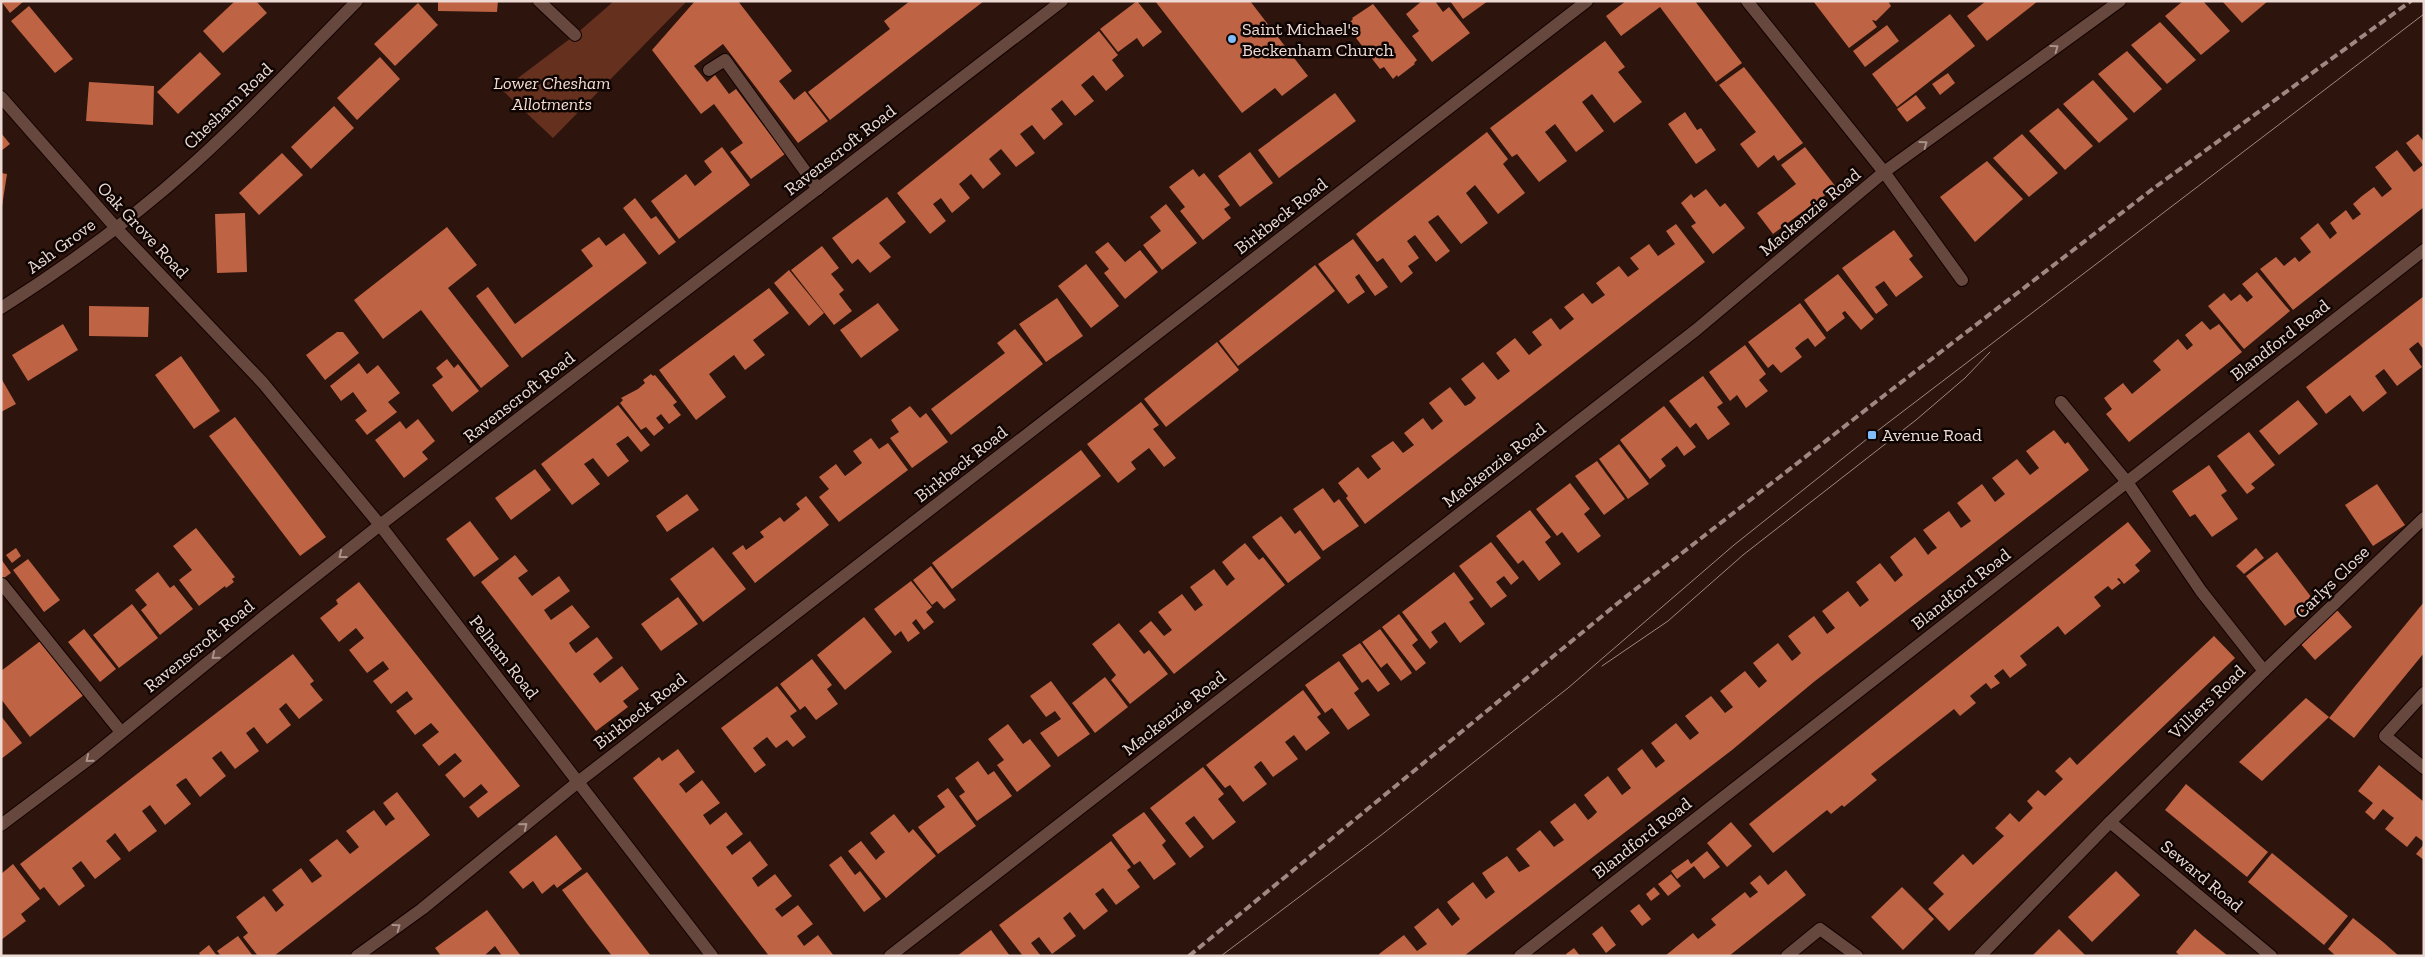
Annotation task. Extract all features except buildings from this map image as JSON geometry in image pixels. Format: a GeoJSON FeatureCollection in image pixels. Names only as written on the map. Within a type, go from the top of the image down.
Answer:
{"type":"FeatureCollection","features":[{"type":"Feature","properties":{"kind":"street","name":"Chesham Road"},"geometry":{"type":"LineString","coordinates":[[116,228],[212,147],[357,1]]}},
{"type":"Feature","properties":{"kind":"street"},"geometry":{"type":"LineString","coordinates":[[539,1],[575,35]]}},
{"type":"Feature","properties":{"kind":"street","name":"Ravenscroft Road"},"geometry":{"type":"LineString","coordinates":[[1,825],[89,759],[380,525],[1062,1]]}},
{"type":"Feature","properties":{"kind":"street","name":"Birkbeck Road"},"geometry":{"type":"LineString","coordinates":[[357,956],[422,909],[578,782],[1587,1]]}},
{"type":"Feature","properties":{"kind":"street"},"geometry":{"type":"LineString","coordinates":[[1747,1],[1884,172],[1962,280]]}},
{"type":"Feature","properties":{"kind":"street","name":"Mackenzie Road"},"geometry":{"type":"LineString","coordinates":[[890,956],[1696,330],[1884,172],[2120,1]]}},
{"type":"Feature","properties":{"kind":"street"},"geometry":{"type":"LineString","coordinates":[[709,70],[725,60],[818,190]]}},
{"type":"Feature","properties":{"kind":"street","name":"Oak Grove Road"},"geometry":{"type":"LineString","coordinates":[[1,97],[116,228],[263,383]]}},
{"type":"Feature","properties":{"kind":"street","name":"Ash Grove"},"geometry":{"type":"LineString","coordinates":[[1,308],[58,271],[116,228]]}},
{"type":"Feature","properties":{"kind":"street","name":"Blandford Road"},"geometry":{"type":"LineString","coordinates":[[1520,956],[2424,250]]}},
{"type":"Feature","properties":{"kind":"street","name":"Pelham Road"},"geometry":{"type":"LineString","coordinates":[[263,383],[380,525],[712,956]]}},
{"type":"Feature","properties":{"kind":"street","name":"Villiers Road"},"geometry":{"type":"LineString","coordinates":[[1980,956],[2110,822],[2264,671],[2201,591],[2127,482],[2061,402]]}},
{"type":"Feature","properties":{"kind":"street","name":"Carlys Close"},"geometry":{"type":"LineString","coordinates":[[2264,671],[2424,518]]}},
{"type":"Feature","properties":{"kind":"street"},"geometry":{"type":"LineString","coordinates":[[2,584],[121,732]]}},
{"type":"Feature","properties":{"kind":"street"},"geometry":{"type":"LineString","coordinates":[[2424,692],[2385,736],[2424,768]]}},
{"type":"Feature","properties":{"kind":"street","name":"Seward Road"},"geometry":{"type":"LineString","coordinates":[[2110,822],[2271,956]]}},
{"type":"Feature","properties":{"kind":"street"},"geometry":{"type":"LineString","coordinates":[[1787,956],[1820,929],[1857,956]]}},
{"type":"Feature","properties":{"kind":"green space","name":"Lower Chesham Allotments"},"geometry":{"type":"Polygon","coordinates":[[[614,1],[687,1],[553,138],[502,90],[575,35],[614,1]]]}},
{"type":"Feature","properties":{"kind":"tram line"},"geometry":{"type":"LineString","coordinates":[[1221,956],[1380,836],[1568,688],[1734,545],[1872,435],[2424,14]]}},
{"type":"Feature","properties":{"kind":"tram line"},"geometry":{"type":"LineString","coordinates":[[1602,666],[1668,621],[1743,555],[1916,420],[1965,378],[1990,352]]}},
{"type":"Feature","properties":{"kind":"railway"},"geometry":{"type":"LineString","coordinates":[[1189,956],[1618,603],[2154,188],[2411,1]]}},
{"type":"Feature","properties":{"kind":"place","name":"Saint Michael's Beckenham Church"},"geometry":{"type":"Point","coordinates":[1232,39]}},
{"type":"Feature","properties":{"kind":"place","name":"Avenue Road"},"geometry":{"type":"Point","coordinates":[1872,435]}}]}
